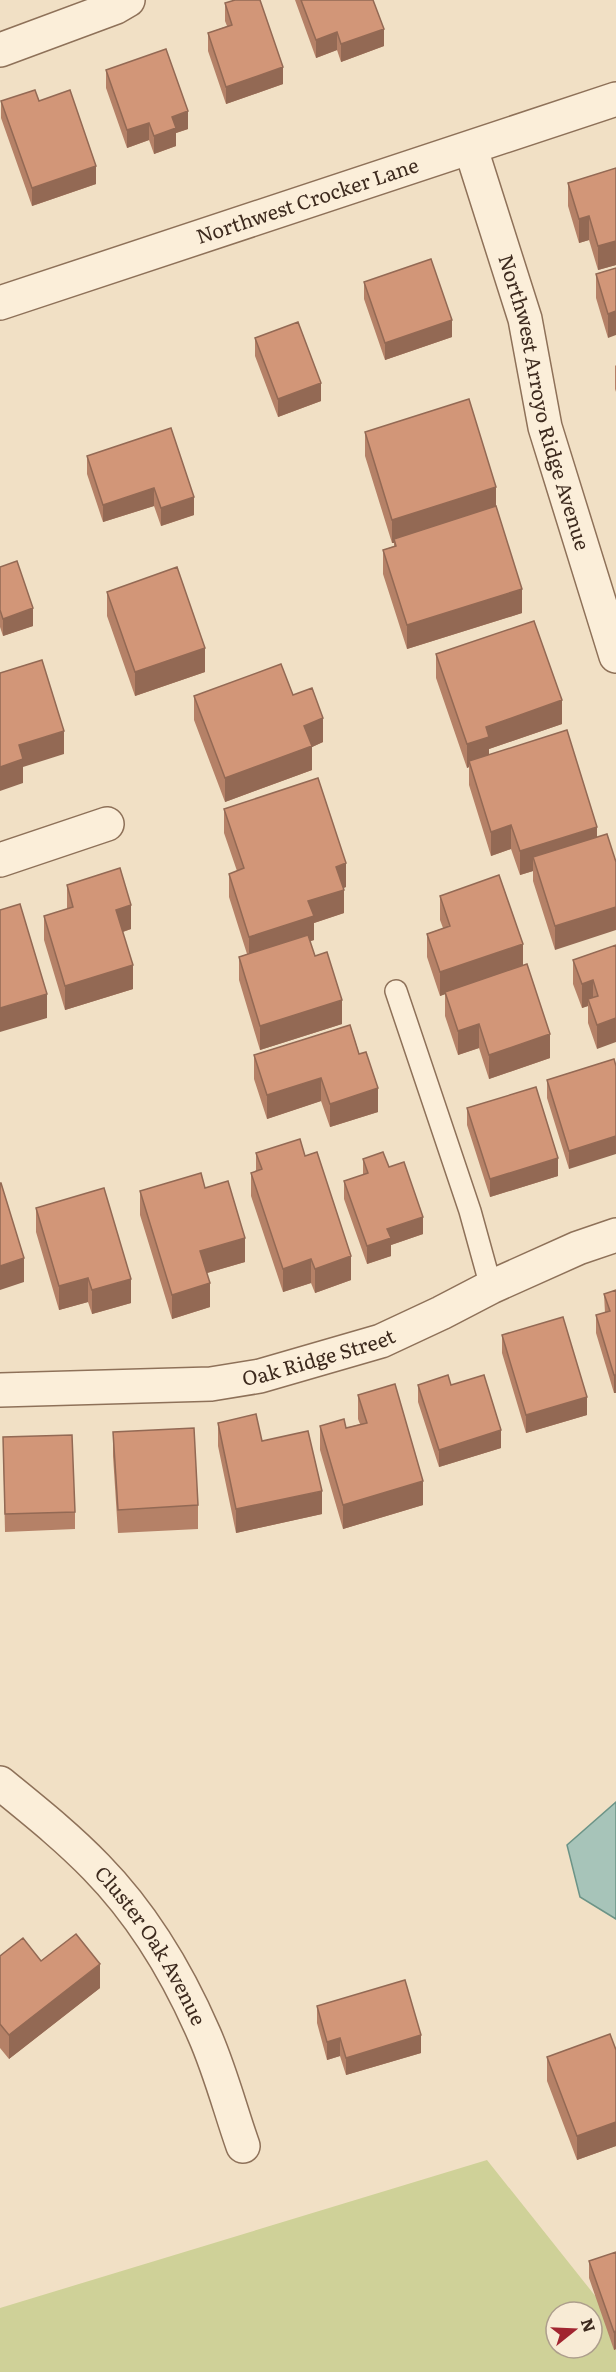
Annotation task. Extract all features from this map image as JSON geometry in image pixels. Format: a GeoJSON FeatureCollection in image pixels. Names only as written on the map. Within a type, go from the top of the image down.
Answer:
{"type":"FeatureCollection","features":[{"type":"Feature","properties":{"kind":"street"},"geometry":{"type":"LineString","coordinates":[[0,50],[116,8],[128,0]]}},
{"type":"Feature","properties":{"kind":"street","name":"Northwest Crocker Lane"},"geometry":{"type":"LineString","coordinates":[[0,303],[616,99]]}},
{"type":"Feature","properties":{"kind":"street","name":"Northwest Arroyo Ridge Avenue"},"geometry":{"type":"LineString","coordinates":[[471,148],[525,319],[545,427],[616,656]]}},
{"type":"Feature","properties":{"kind":"street"},"geometry":{"type":"LineString","coordinates":[[0,860],[107,824]]}},
{"type":"Feature","properties":{"kind":"street","name":"Oak Ridge Street"},"geometry":{"type":"LineString","coordinates":[[0,1389],[211,1384],[260,1376],[381,1341],[490,1287],[578,1248],[616,1235]]}},
{"type":"Feature","properties":{"kind":"street","name":"Cluster Oak Avenue"},"geometry":{"type":"LineString","coordinates":[[0,1783],[46,1819],[97,1868],[135,1914],[174,1972],[205,2036],[243,2146]]}},
{"type":"Feature","properties":{"kind":"lane"},"geometry":{"type":"LineString","coordinates":[[396,991],[470,1211],[490,1287]]}},
{"type":"Feature","properties":{"kind":"green space"},"geometry":{"type":"Polygon","coordinates":[[[487,2160],[598,2300],[544,2300],[544,2360],[604,2360],[604,2307],[616,2322],[616,2372],[0,2372],[0,2308],[487,2160]]]}},
{"type":"Feature","properties":{"kind":"shaded area"},"geometry":{"type":"Polygon","coordinates":[[[616,1802],[616,1919],[580,1897],[567,1845],[616,1802]]]}},
{"type":"Feature","properties":{"kind":"building"},"geometry":{"type":"Polygon","coordinates":[[[235,0],[260,0],[283,67],[226,87],[208,33],[232,25],[225,3],[235,0]]]}},
{"type":"Feature","properties":{"kind":"building"},"geometry":{"type":"Polygon","coordinates":[[[301,0],[373,0],[384,29],[341,44],[337,32],[316,40],[301,0]]]}},
{"type":"Feature","properties":{"kind":"building"},"geometry":{"type":"Polygon","coordinates":[[[166,49],[188,111],[172,117],[176,128],[154,136],[149,123],[127,130],[106,70],[166,49]]]}},
{"type":"Feature","properties":{"kind":"building"},"geometry":{"type":"Polygon","coordinates":[[[35,90],[39,101],[70,90],[96,166],[32,188],[1,101],[35,90]]]}},
{"type":"Feature","properties":{"kind":"building"},"geometry":{"type":"Polygon","coordinates":[[[616,168],[616,241],[598,246],[589,216],[579,219],[568,183],[616,168]]]}},
{"type":"Feature","properties":{"kind":"building"},"geometry":{"type":"Polygon","coordinates":[[[431,259],[452,320],[385,343],[364,282],[431,259]]]}},
{"type":"Feature","properties":{"kind":"building"},"geometry":{"type":"Polygon","coordinates":[[[616,268],[616,311],[608,314],[596,274],[616,268]]]}},
{"type":"Feature","properties":{"kind":"building"},"geometry":{"type":"Polygon","coordinates":[[[298,322],[321,383],[278,399],[255,338],[298,322]]]}},
{"type":"Feature","properties":{"kind":"building"},"geometry":{"type":"Polygon","coordinates":[[[469,399],[496,487],[392,520],[365,432],[469,399]]]}},
{"type":"Feature","properties":{"kind":"building"},"geometry":{"type":"Polygon","coordinates":[[[171,428],[194,497],[161,508],[154,488],[103,505],[87,456],[171,428]]]}},
{"type":"Feature","properties":{"kind":"building"},"geometry":{"type":"Polygon","coordinates":[[[496,506],[522,589],[407,625],[383,550],[396,546],[394,539],[496,506]]]}},
{"type":"Feature","properties":{"kind":"building"},"geometry":{"type":"Polygon","coordinates":[[[17,561],[33,608],[3,619],[0,610],[0,567],[17,561]]]}},
{"type":"Feature","properties":{"kind":"building"},"geometry":{"type":"Polygon","coordinates":[[[177,567],[205,648],[135,672],[107,592],[177,567]]]}},
{"type":"Feature","properties":{"kind":"building"},"geometry":{"type":"Polygon","coordinates":[[[534,621],[562,700],[486,727],[489,737],[467,744],[436,654],[534,621]]]}},
{"type":"Feature","properties":{"kind":"building"},"geometry":{"type":"Polygon","coordinates":[[[42,660],[64,731],[19,745],[23,759],[0,767],[0,673],[42,660]]]}},
{"type":"Feature","properties":{"kind":"building"},"geometry":{"type":"Polygon","coordinates":[[[281,664],[293,695],[312,688],[323,718],[304,726],[312,746],[225,778],[194,696],[281,664]]]}},
{"type":"Feature","properties":{"kind":"building"},"geometry":{"type":"Polygon","coordinates":[[[567,730],[597,827],[520,851],[511,825],[491,832],[469,761],[567,730]]]}},
{"type":"Feature","properties":{"kind":"building"},"geometry":{"type":"Polygon","coordinates":[[[318,778],[346,863],[336,867],[344,890],[308,901],[314,916],[249,937],[229,874],[244,868],[224,809],[318,778]]]}},
{"type":"Feature","properties":{"kind":"building"},"geometry":{"type":"Polygon","coordinates":[[[607,834],[616,862],[616,907],[555,926],[533,857],[607,834]]]}},
{"type":"Feature","properties":{"kind":"building"},"geometry":{"type":"Polygon","coordinates":[[[120,868],[131,905],[116,910],[133,965],[65,986],[44,916],[73,907],[67,885],[120,868]]]}},
{"type":"Feature","properties":{"kind":"building"},"geometry":{"type":"Polygon","coordinates":[[[499,875],[523,944],[440,972],[427,934],[450,926],[440,896],[499,875]]]}},
{"type":"Feature","properties":{"kind":"building"},"geometry":{"type":"Polygon","coordinates":[[[20,904],[47,994],[0,1008],[0,910],[20,904]]]}},
{"type":"Feature","properties":{"kind":"building"},"geometry":{"type":"Polygon","coordinates":[[[308,935],[315,956],[327,952],[342,1000],[260,1026],[239,957],[308,935]]]}},
{"type":"Feature","properties":{"kind":"building"},"geometry":{"type":"Polygon","coordinates":[[[616,945],[616,1018],[597,1025],[588,999],[598,996],[593,980],[582,984],[573,960],[616,945]]]}},
{"type":"Feature","properties":{"kind":"building"},"geometry":{"type":"Polygon","coordinates":[[[527,964],[550,1034],[489,1055],[479,1024],[458,1031],[445,992],[527,964]]]}},
{"type":"Feature","properties":{"kind":"building"},"geometry":{"type":"Polygon","coordinates":[[[350,1025],[359,1054],[366,1052],[378,1088],[330,1104],[321,1078],[267,1095],[254,1055],[350,1025]]]}},
{"type":"Feature","properties":{"kind":"building"},"geometry":{"type":"Polygon","coordinates":[[[614,1059],[616,1066],[616,1136],[569,1151],[547,1080],[614,1059]]]}},
{"type":"Feature","properties":{"kind":"building"},"geometry":{"type":"Polygon","coordinates":[[[536,1087],[558,1158],[490,1179],[467,1108],[536,1087]]]}},
{"type":"Feature","properties":{"kind":"building"},"geometry":{"type":"Polygon","coordinates":[[[300,1139],[305,1156],[317,1152],[351,1256],[315,1269],[311,1259],[283,1269],[251,1173],[262,1169],[256,1153],[300,1139]]]}},
{"type":"Feature","properties":{"kind":"building"},"geometry":{"type":"Polygon","coordinates":[[[383,1152],[389,1167],[404,1162],[423,1217],[387,1229],[391,1238],[367,1246],[344,1181],[368,1173],[363,1159],[383,1152]]]}},
{"type":"Feature","properties":{"kind":"building"},"geometry":{"type":"Polygon","coordinates":[[[201,1173],[205,1188],[228,1181],[245,1238],[200,1251],[210,1283],[172,1295],[140,1191],[201,1173]]]}},
{"type":"Feature","properties":{"kind":"building"},"geometry":{"type":"Polygon","coordinates":[[[0,1183],[24,1258],[0,1266],[0,1183]]]}},
{"type":"Feature","properties":{"kind":"building"},"geometry":{"type":"Polygon","coordinates":[[[104,1188],[131,1279],[92,1290],[88,1278],[59,1286],[36,1208],[104,1188]]]}},
{"type":"Feature","properties":{"kind":"building"},"geometry":{"type":"Polygon","coordinates":[[[616,1290],[616,1375],[614,1375],[596,1315],[610,1311],[604,1294],[616,1290]]]}},
{"type":"Feature","properties":{"kind":"building"},"geometry":{"type":"Polygon","coordinates":[[[563,1317],[587,1397],[526,1415],[502,1335],[563,1317]]]}},
{"type":"Feature","properties":{"kind":"building"},"geometry":{"type":"Polygon","coordinates":[[[448,1375],[451,1385],[484,1375],[501,1430],[439,1450],[418,1385],[448,1375]]]}},
{"type":"Feature","properties":{"kind":"building"},"geometry":{"type":"Polygon","coordinates":[[[395,1384],[423,1481],[343,1505],[320,1426],[344,1419],[346,1428],[367,1423],[358,1395],[395,1384]]]}},
{"type":"Feature","properties":{"kind":"building"},"geometry":{"type":"Polygon","coordinates":[[[256,1414],[262,1441],[308,1431],[322,1491],[236,1509],[218,1423],[256,1414]]]}},
{"type":"Feature","properties":{"kind":"building"},"geometry":{"type":"Polygon","coordinates":[[[194,1428],[198,1505],[118,1510],[113,1432],[194,1428]]]}},
{"type":"Feature","properties":{"kind":"building"},"geometry":{"type":"Polygon","coordinates":[[[72,1435],[75,1512],[5,1514],[3,1437],[72,1435]]]}},
{"type":"Feature","properties":{"kind":"building"},"geometry":{"type":"Polygon","coordinates":[[[76,1934],[100,1964],[9,2035],[0,2024],[0,1956],[23,1938],[41,1961],[76,1934]]]}},
{"type":"Feature","properties":{"kind":"building"},"geometry":{"type":"Polygon","coordinates":[[[405,1980],[421,2035],[346,2058],[340,2038],[327,2042],[317,2006],[405,1980]]]}},
{"type":"Feature","properties":{"kind":"building"},"geometry":{"type":"Polygon","coordinates":[[[610,2034],[616,2050],[616,2122],[577,2136],[547,2057],[610,2034]]]}},
{"type":"Feature","properties":{"kind":"building"},"geometry":{"type":"Polygon","coordinates":[[[616,2252],[616,2331],[614,2332],[604,2300],[589,2261],[616,2252]]]}}]}
